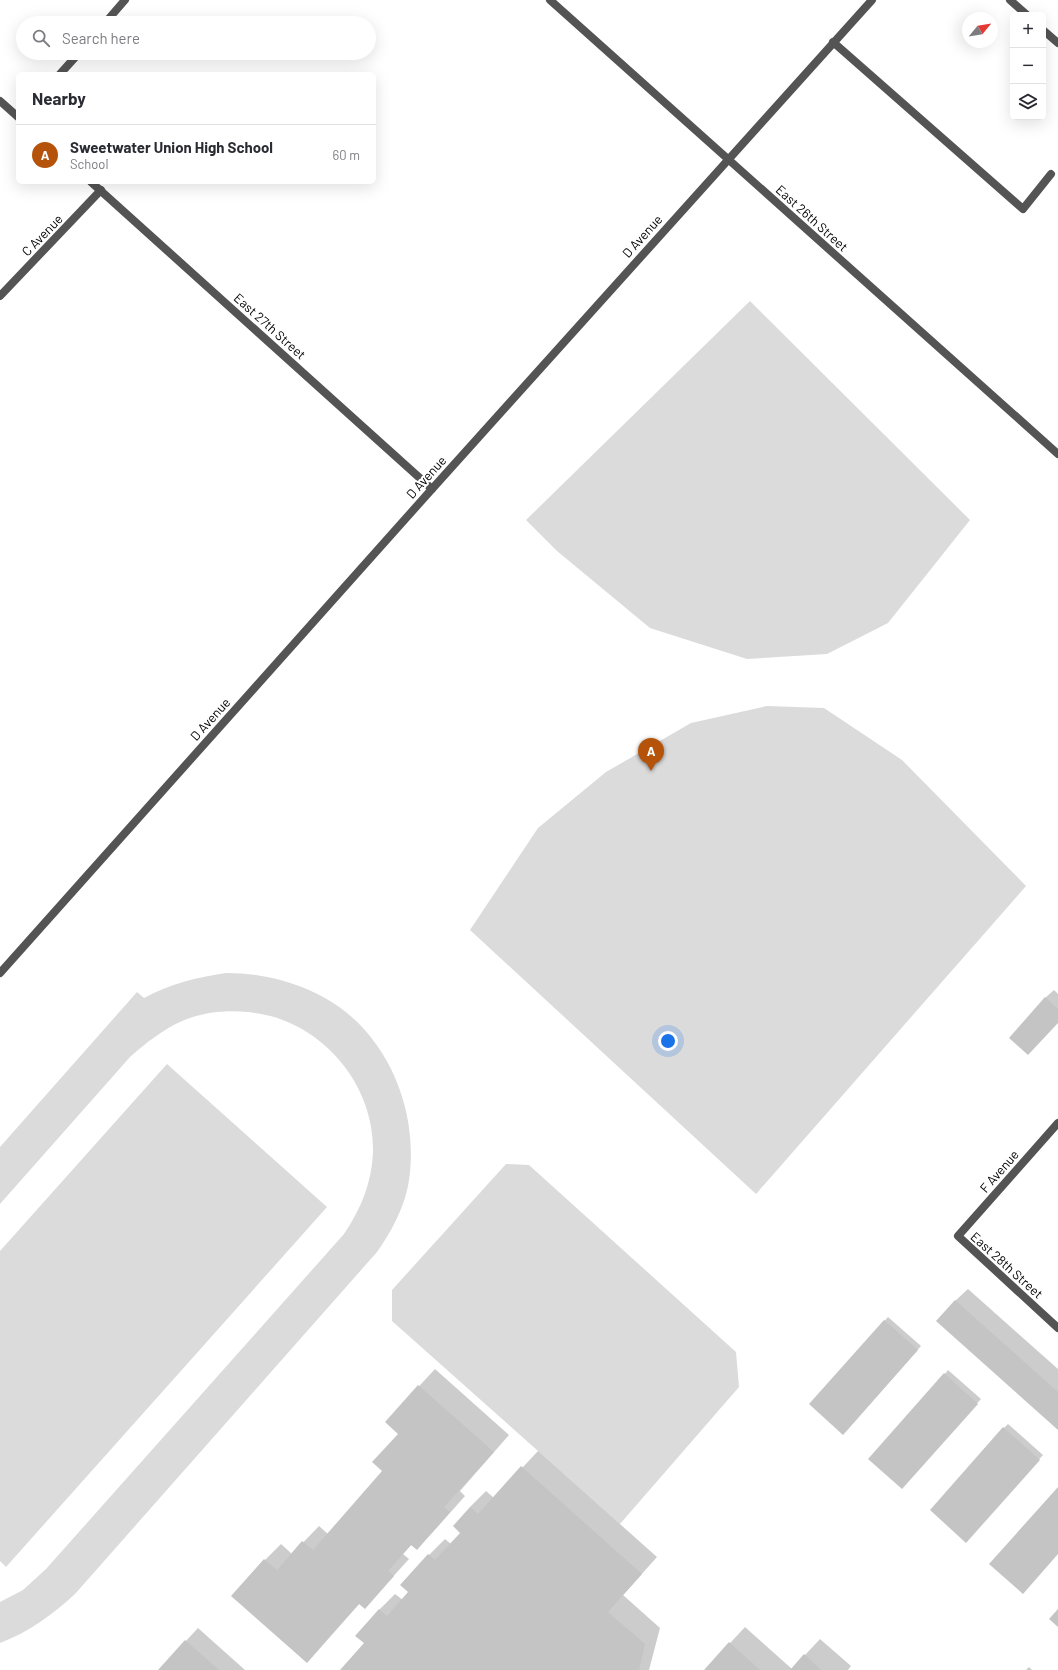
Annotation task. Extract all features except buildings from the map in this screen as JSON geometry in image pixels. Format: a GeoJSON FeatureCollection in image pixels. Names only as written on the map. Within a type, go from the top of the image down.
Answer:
{"type":"FeatureCollection","features":[{"type":"Feature","properties":{"kind":"street"},"geometry":{"type":"LineString","coordinates":[[111,16],[125,0]]}},
{"type":"Feature","properties":{"kind":"street","name":"East 26th Street"},"geometry":{"type":"LineString","coordinates":[[550,0],[1058,454]]}},
{"type":"Feature","properties":{"kind":"street","name":"D Avenue"},"geometry":{"type":"LineString","coordinates":[[0,973],[727,159],[872,0]]}},
{"type":"Feature","properties":{"kind":"street"},"geometry":{"type":"LineString","coordinates":[[1010,0],[1024,12]]}},
{"type":"Feature","properties":{"kind":"street"},"geometry":{"type":"LineString","coordinates":[[1046,33],[1058,43]]}},
{"type":"Feature","properties":{"kind":"street"},"geometry":{"type":"LineString","coordinates":[[833,42],[1023,209],[1051,174]]}},
{"type":"Feature","properties":{"kind":"street"},"geometry":{"type":"LineString","coordinates":[[62,72],[73,60]]}},
{"type":"Feature","properties":{"kind":"street"},"geometry":{"type":"LineString","coordinates":[[0,101],[16,115]]}},
{"type":"Feature","properties":{"kind":"street","name":"East 27th Street"},"geometry":{"type":"LineString","coordinates":[[94,184],[432,489]]}},
{"type":"Feature","properties":{"kind":"street","name":"C Avenue"},"geometry":{"type":"LineString","coordinates":[[0,296],[101,190]]}},
{"type":"Feature","properties":{"kind":"street","name":"F Avenue"},"geometry":{"type":"LineString","coordinates":[[958,1236],[1058,1122]]}},
{"type":"Feature","properties":{"kind":"street","name":"East 28th Street"},"geometry":{"type":"LineString","coordinates":[[958,1236],[1058,1328]]}},
{"type":"Feature","properties":{"kind":"shaded area"},"geometry":{"type":"Polygon","coordinates":[[[750,301],[970,520],[888,623],[827,654],[747,659],[650,628],[557,551],[526,520],[750,301]]]}},
{"type":"Feature","properties":{"kind":"shaded area"},"geometry":{"type":"Polygon","coordinates":[[[767,706],[824,708],[902,760],[1026,886],[756,1194],[470,930],[538,828],[606,772],[691,723],[767,706]]]}},
{"type":"Feature","properties":{"kind":"shaded area"},"geometry":{"type":"Polygon","coordinates":[[[226,973],[265,976],[313,992],[325,998],[348,1014],[367,1033],[383,1055],[396,1079],[405,1105],[410,1132],[411,1159],[408,1186],[403,1204],[392,1229],[377,1252],[75,1594],[40,1622],[21,1634],[0,1643],[0,1602],[23,1590],[46,1569],[344,1234],[356,1215],[368,1185],[373,1152],[371,1126],[364,1101],[353,1079],[338,1058],[319,1040],[297,1027],[274,1017],[248,1012],[231,1011],[215,1012],[182,1021],[161,1033],[130,1057],[0,1204],[0,1147],[137,992],[144,998],[184,982],[226,973]]]}},
{"type":"Feature","properties":{"kind":"shaded area"},"geometry":{"type":"Polygon","coordinates":[[[167,1064],[327,1207],[6,1567],[0,1561],[0,1251],[167,1064]]]}},
{"type":"Feature","properties":{"kind":"shaded area"},"geometry":{"type":"Polygon","coordinates":[[[506,1164],[529,1165],[736,1352],[739,1387],[620,1524],[392,1321],[392,1290],[506,1164]]]}},
{"type":"Feature","properties":{"kind":"place","name":"Sweetwater Union High School"},"geometry":{"type":"Point","coordinates":[651,771]}}]}
